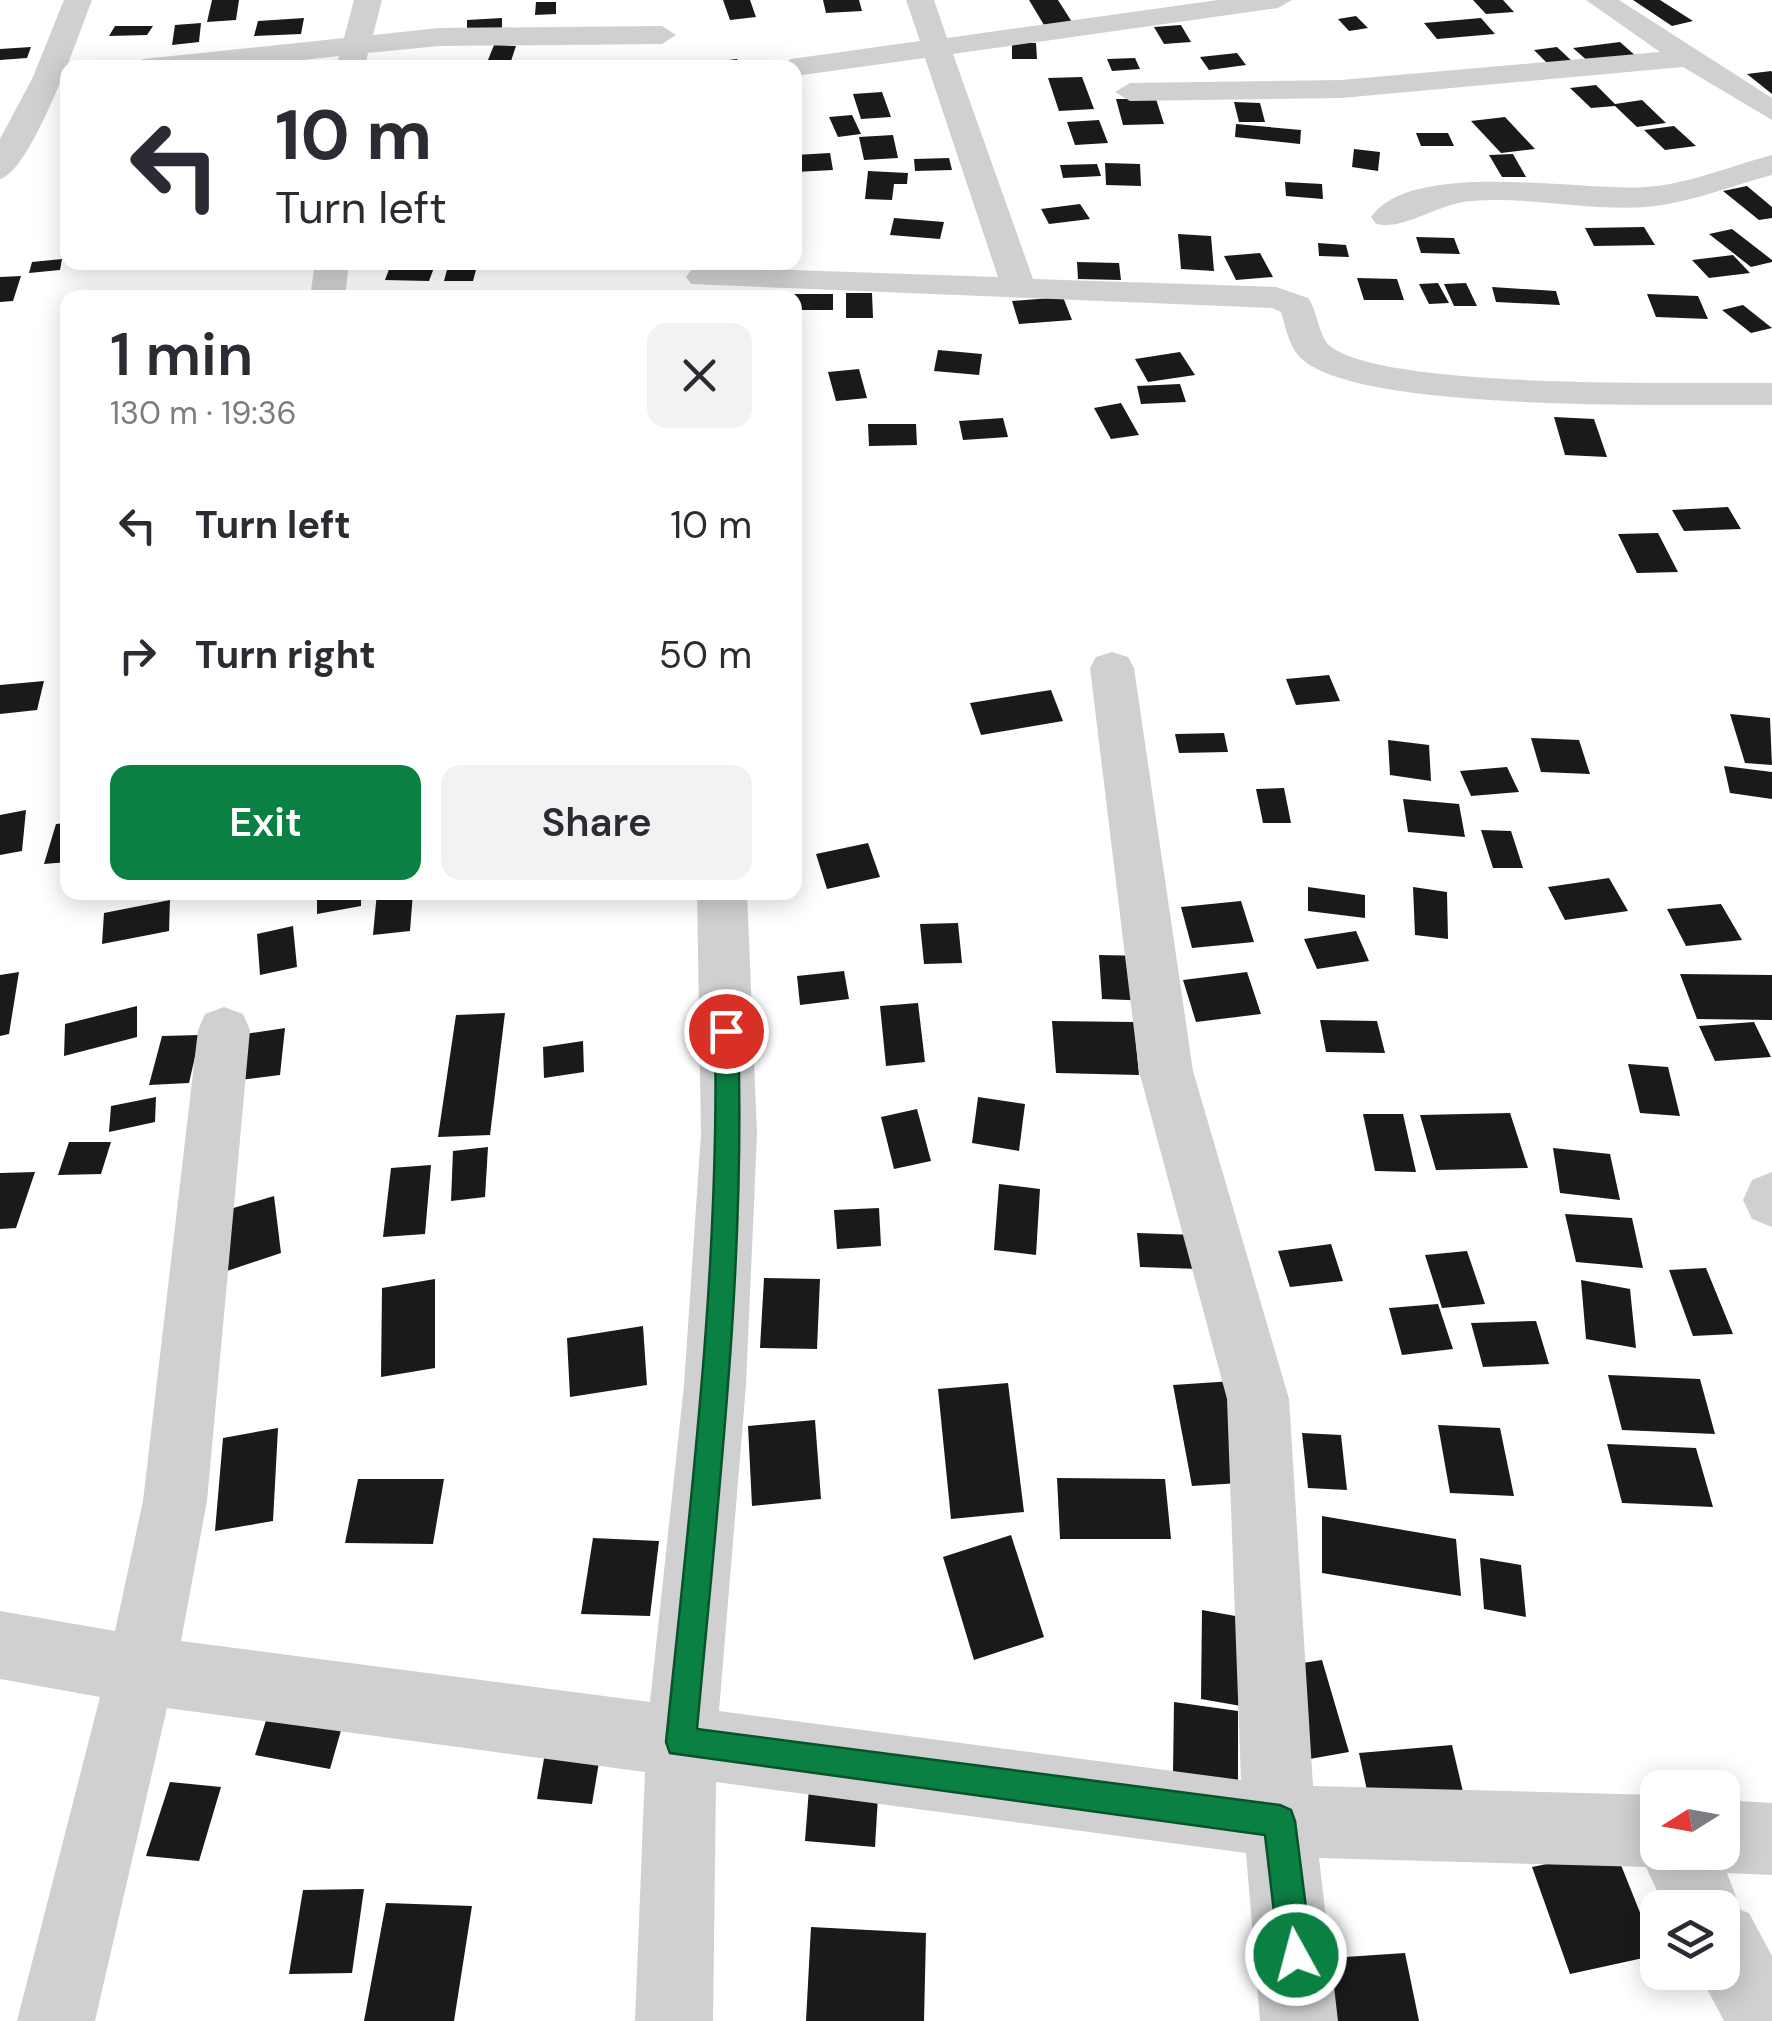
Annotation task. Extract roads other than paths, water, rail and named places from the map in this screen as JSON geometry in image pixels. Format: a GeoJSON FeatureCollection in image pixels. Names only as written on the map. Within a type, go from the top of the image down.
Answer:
{"type":"FeatureCollection","features":[{"type":"Feature","properties":{"kind":"street"},"geometry":{"type":"LineString","coordinates":[[62,60],[78,0]]}},
{"type":"Feature","properties":{"kind":"street"},"geometry":{"type":"LineString","coordinates":[[354,56],[368,0]]}},
{"type":"Feature","properties":{"kind":"street"},"geometry":{"type":"LineString","coordinates":[[654,0],[668,60]]}},
{"type":"Feature","properties":{"kind":"street"},"geometry":{"type":"LineString","coordinates":[[920,0],[1018,286]]}},
{"type":"Feature","properties":{"kind":"street"},"geometry":{"type":"LineString","coordinates":[[802,66],[1278,0]]}},
{"type":"Feature","properties":{"kind":"street"},"geometry":{"type":"LineString","coordinates":[[1600,0],[1772,111]]}},
{"type":"Feature","properties":{"kind":"street"},"geometry":{"type":"LineString","coordinates":[[284,60],[354,56],[438,37],[662,35]]}},
{"type":"Feature","properties":{"kind":"street"},"geometry":{"type":"LineString","coordinates":[[1130,92],[1223,94],[1472,82],[1692,57]]}},
{"type":"Feature","properties":{"kind":"street"},"geometry":{"type":"LineString","coordinates":[[0,169],[58,76]]}},
{"type":"Feature","properties":{"kind":"street"},"geometry":{"type":"LineString","coordinates":[[1388,217],[1440,194],[1483,189],[1620,197],[1676,193],[1726,175],[1772,165]]}},
{"type":"Feature","properties":{"kind":"street"},"geometry":{"type":"LineString","coordinates":[[704,279],[1018,286],[1276,298],[1296,304],[1303,317],[1304,337],[1318,355],[1342,367],[1474,389],[1772,394]]}},
{"type":"Feature","properties":{"kind":"street"},"geometry":{"type":"LineString","coordinates":[[1112,668],[1166,1071],[1258,1399],[1280,1821],[1299,2021]]}},
{"type":"Feature","properties":{"kind":"street"},"geometry":{"type":"LineString","coordinates":[[674,2021],[681,1742],[715,1385],[729,1134],[722,900]]}},
{"type":"Feature","properties":{"kind":"street"},"geometry":{"type":"LineString","coordinates":[[56,2021],[142,1670],[175,1501],[224,1030]]}},
{"type":"Feature","properties":{"kind":"street"},"geometry":{"type":"LineString","coordinates":[[0,1644],[142,1670],[1280,1821],[1640,1831]]}},
{"type":"Feature","properties":{"kind":"street"},"geometry":{"type":"LineString","coordinates":[[1740,1837],[1772,1839]]}},
{"type":"Feature","properties":{"kind":"street"},"geometry":{"type":"LineString","coordinates":[[1740,1973],[1766,2021]]}}]}
